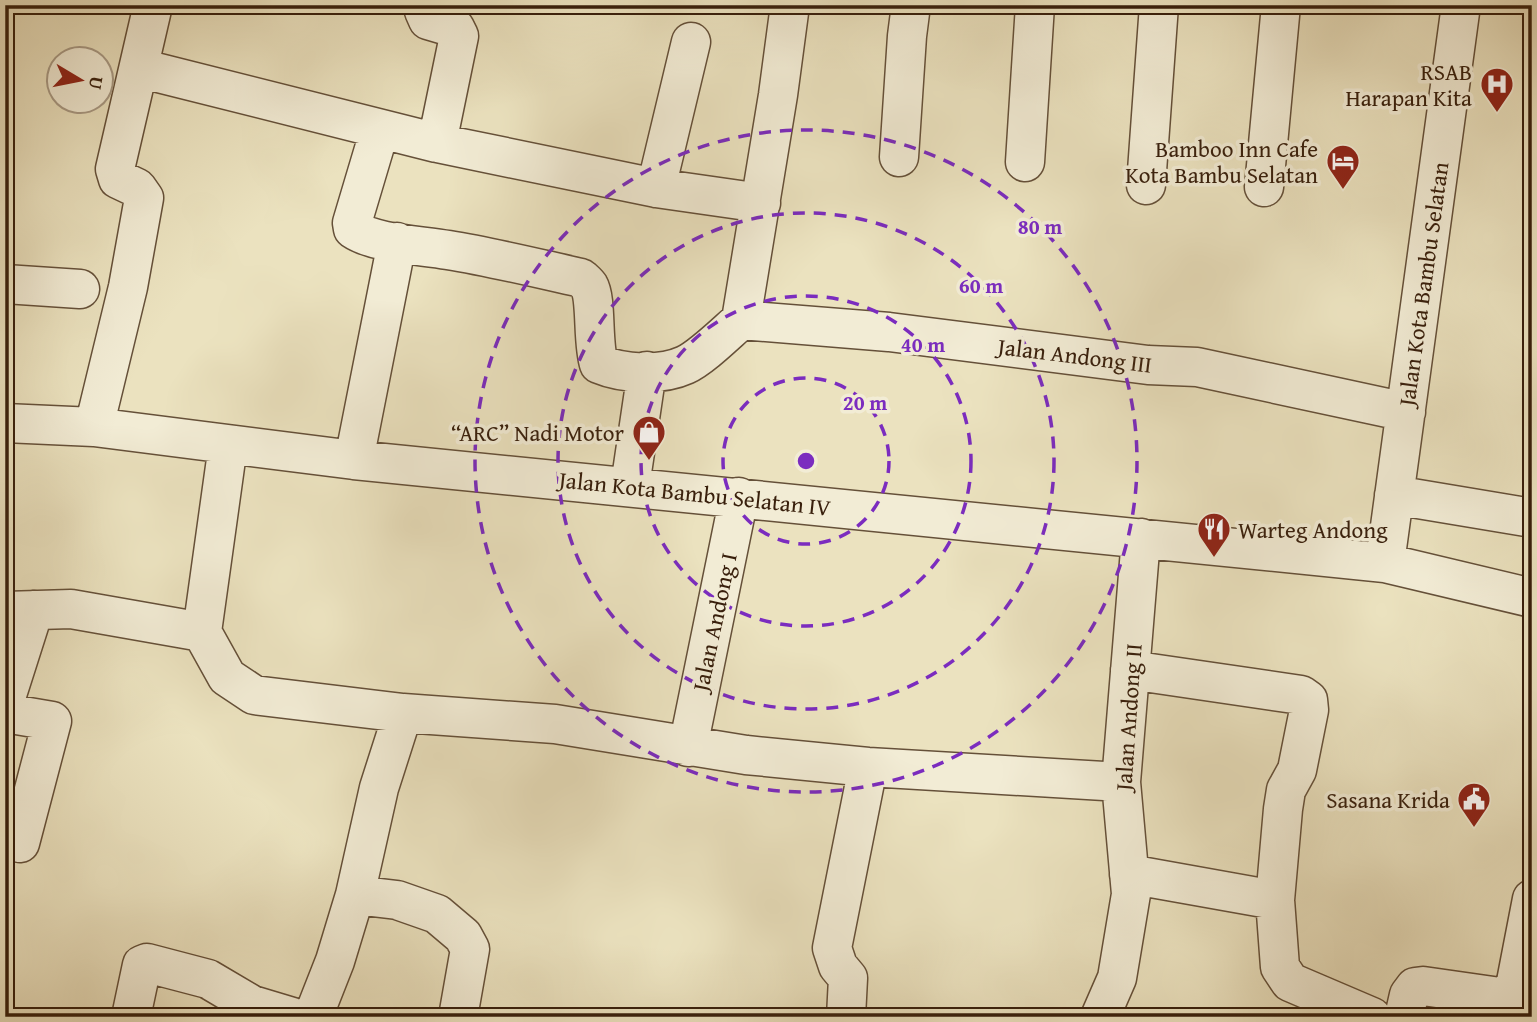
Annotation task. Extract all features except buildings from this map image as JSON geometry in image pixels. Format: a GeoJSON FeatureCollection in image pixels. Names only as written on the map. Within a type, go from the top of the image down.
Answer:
{"type":"FeatureCollection","features":[{"type":"Feature","properties":{"kind":"street"},"geometry":{"type":"LineString","coordinates":[[94,427],[128,287],[144,198],[137,188],[118,179],[115,169],[153,5]]}},
{"type":"Feature","properties":{"kind":"street"},"geometry":{"type":"LineString","coordinates":[[426,5],[424,11],[428,20],[455,28],[458,36],[437,143]]}},
{"type":"Feature","properties":{"kind":"street"},"geometry":{"type":"LineString","coordinates":[[380,129],[352,223],[353,229],[397,242],[506,260],[581,278],[589,285],[594,350],[599,364],[625,371],[672,370],[688,364],[741,320],[790,5]]}},
{"type":"Feature","properties":{"kind":"street"},"geometry":{"type":"LineString","coordinates":[[899,157],[911,5]]}},
{"type":"Feature","properties":{"kind":"street"},"geometry":{"type":"LineString","coordinates":[[1025,162],[1035,5]]}},
{"type":"Feature","properties":{"kind":"street"},"geometry":{"type":"LineString","coordinates":[[1146,185],[1159,5]]}},
{"type":"Feature","properties":{"kind":"street"},"geometry":{"type":"LineString","coordinates":[[1264,187],[1281,5]]}},
{"type":"Feature","properties":{"kind":"street"},"geometry":{"type":"LineString","coordinates":[[1455,5],[1461,6]]}},
{"type":"Feature","properties":{"kind":"street","name":"Jalan Kota Bambu Selatan"},"geometry":{"type":"LineString","coordinates":[[1385,563],[1461,6]]}},
{"type":"Feature","properties":{"kind":"street"},"geometry":{"type":"LineString","coordinates":[[656,188],[691,42]]}},
{"type":"Feature","properties":{"kind":"street"},"geometry":{"type":"LineString","coordinates":[[139,68],[437,143],[656,188],[761,203]]}},
{"type":"Feature","properties":{"kind":"street"},"geometry":{"type":"LineString","coordinates":[[354,460],[397,242]]}},
{"type":"Feature","properties":{"kind":"street"},"geometry":{"type":"LineString","coordinates":[[5,285],[80,289]]}},
{"type":"Feature","properties":{"kind":"street","name":"Jalan Andong III"},"geometry":{"type":"LineString","coordinates":[[741,320],[889,332],[1148,365],[1196,367],[1406,412]]}},
{"type":"Feature","properties":{"kind":"street"},"geometry":{"type":"LineString","coordinates":[[630,486],[647,371]]}},
{"type":"Feature","properties":{"kind":"street","name":"Jalan Kota Bambu Selatan IV"},"geometry":{"type":"LineString","coordinates":[[5,424],[94,427],[354,460],[1385,563],[1532,597]]}},
{"type":"Feature","properties":{"kind":"street"},"geometry":{"type":"LineString","coordinates":[[228,445],[202,632],[227,677],[254,695],[403,713],[555,724],[688,747],[868,767],[1121,782]]}},
{"type":"Feature","properties":{"kind":"street"},"geometry":{"type":"LineString","coordinates":[[1394,495],[1532,518]]}},
{"type":"Feature","properties":{"kind":"street","name":"Jalan Andong I"},"geometry":{"type":"LineString","coordinates":[[688,747],[739,497]]}},
{"type":"Feature","properties":{"kind":"street","name":"Jalan Andong II"},"geometry":{"type":"LineString","coordinates":[[1100,1017],[1116,978],[1131,894],[1121,782],[1141,538]]}},
{"type":"Feature","properties":{"kind":"street"},"geometry":{"type":"LineString","coordinates":[[5,701],[20,610],[71,609],[202,632]]}},
{"type":"Feature","properties":{"kind":"street"},"geometry":{"type":"LineString","coordinates":[[1130,670],[1301,695],[1308,700],[1309,710],[1297,771],[1286,790],[1275,900],[1280,967],[1290,982],[1372,1017]]}},
{"type":"Feature","properties":{"kind":"street"},"geometry":{"type":"LineString","coordinates":[[5,713],[52,721],[20,843],[5,838]]}},
{"type":"Feature","properties":{"kind":"street"},"geometry":{"type":"LineString","coordinates":[[313,1017],[335,961],[355,895],[379,788],[403,713]]}},
{"type":"Feature","properties":{"kind":"street"},"geometry":{"type":"LineString","coordinates":[[846,1017],[848,978],[838,966],[832,948],[868,767]]}},
{"type":"Feature","properties":{"kind":"street"},"geometry":{"type":"LineString","coordinates":[[1129,874],[1275,900]]}},
{"type":"Feature","properties":{"kind":"street"},"geometry":{"type":"LineString","coordinates":[[355,895],[397,900],[437,915],[463,936],[470,950],[458,1017]]}},
{"type":"Feature","properties":{"kind":"street"},"geometry":{"type":"LineString","coordinates":[[1404,1017],[1409,995],[1415,986],[1507,996],[1515,987],[1532,899]]}},
{"type":"Feature","properties":{"kind":"street"},"geometry":{"type":"LineString","coordinates":[[131,1017],[142,965],[146,963],[208,979],[252,1005],[292,1017]]}},
{"type":"Feature","properties":{"kind":"place","name":"RSAB Harapan Kita"},"geometry":{"type":"Point","coordinates":[1497,114]}},
{"type":"Feature","properties":{"kind":"place","name":"Bamboo Inn Cafe Kota Bambu Selatan"},"geometry":{"type":"Point","coordinates":[1343,191]}},
{"type":"Feature","properties":{"kind":"place","name":"“ARC” Nadi Motor"},"geometry":{"type":"Point","coordinates":[649,462]}},
{"type":"Feature","properties":{"kind":"place","name":"Warteg Andong"},"geometry":{"type":"Point","coordinates":[1214,559]}},
{"type":"Feature","properties":{"kind":"place","name":"Sasana Krida"},"geometry":{"type":"Point","coordinates":[1474,829]}}]}
